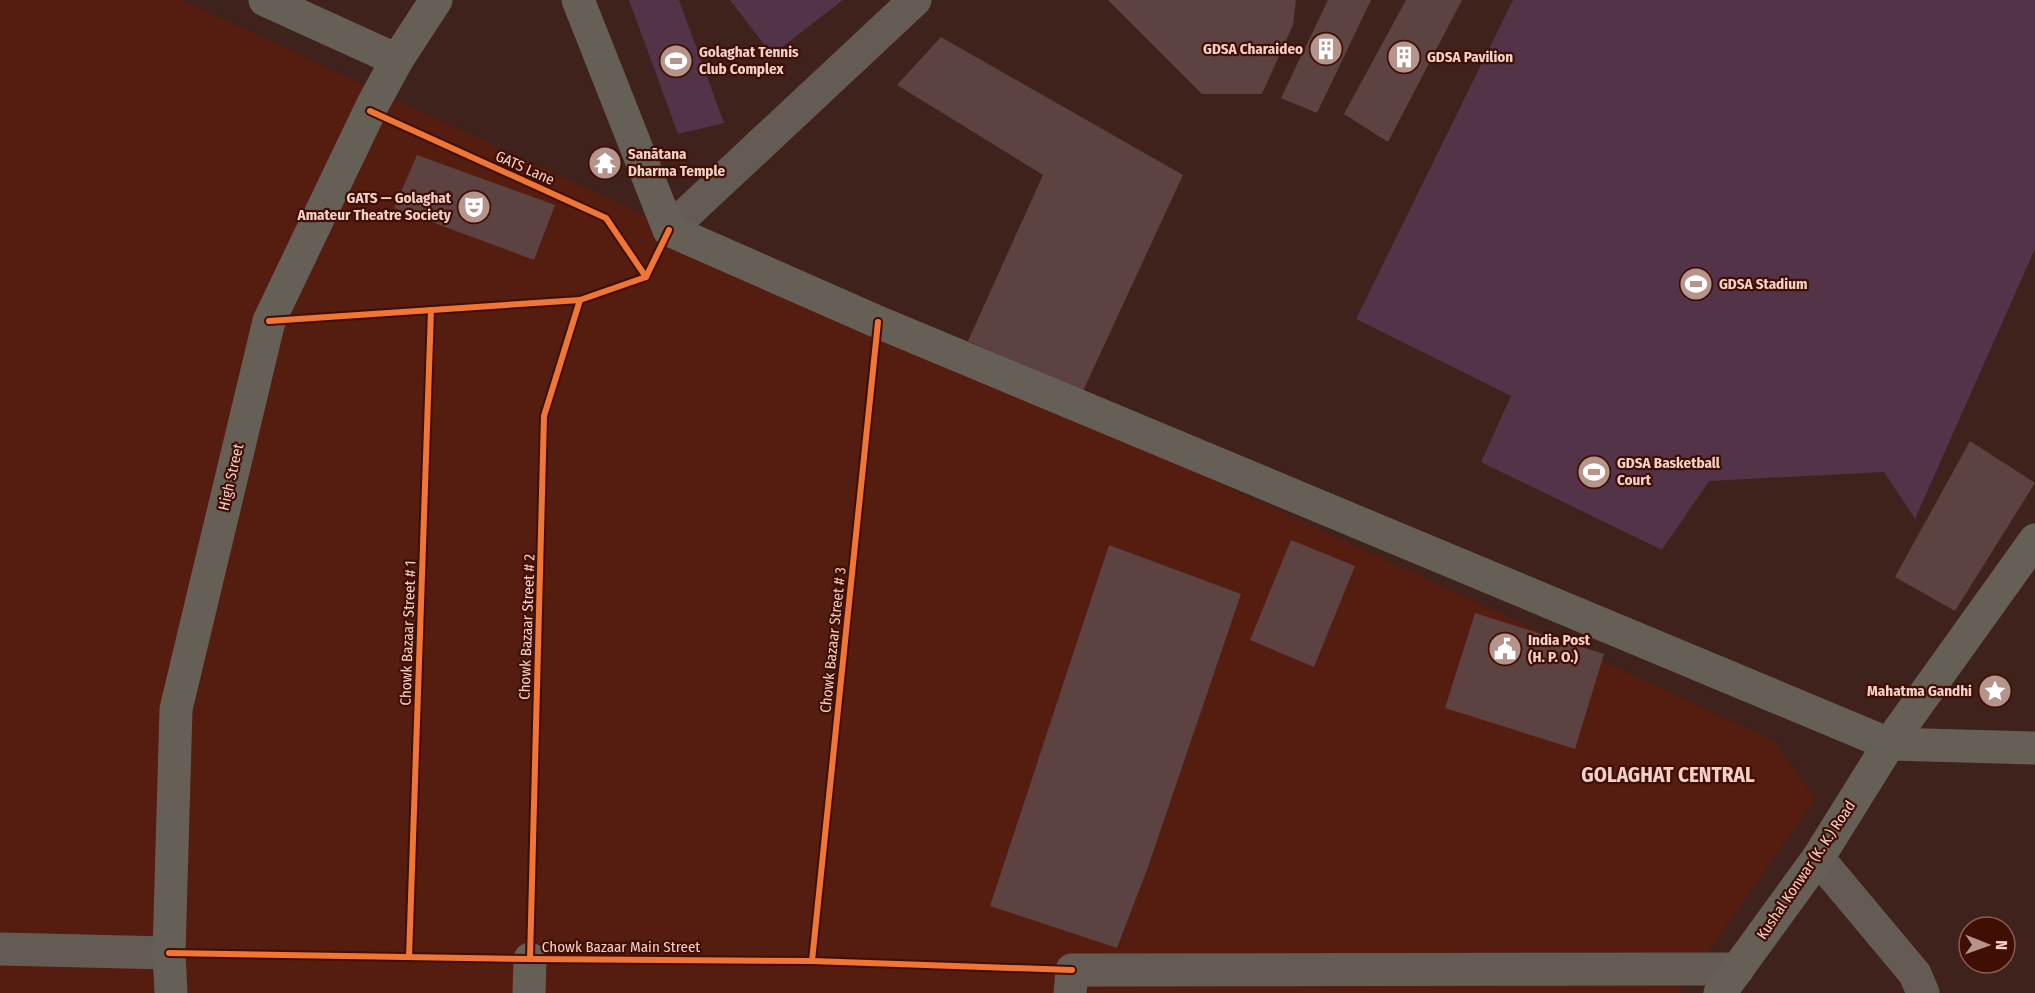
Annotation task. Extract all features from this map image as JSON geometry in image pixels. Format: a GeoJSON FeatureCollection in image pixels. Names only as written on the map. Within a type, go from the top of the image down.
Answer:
{"type":"FeatureCollection","features":[{"type":"Feature","properties":{"kind":"main road"},"geometry":{"type":"LineString","coordinates":[[264,0],[396,60]]}},
{"type":"Feature","properties":{"kind":"main road","name":"High Street"},"geometry":{"type":"LineString","coordinates":[[171,993],[169,953],[176,709],[268,321],[396,60],[436,0]]}},
{"type":"Feature","properties":{"kind":"main road"},"geometry":{"type":"LineString","coordinates":[[578,0],[669,230],[889,326],[1888,744],[2035,748]]}},
{"type":"Feature","properties":{"kind":"main road","name":"Kushal Konwar (K. K.) Road"},"geometry":{"type":"LineString","coordinates":[[1729,981],[1818,858],[1888,744],[2035,540]]}},
{"type":"Feature","properties":{"kind":"main road"},"geometry":{"type":"LineString","coordinates":[[529,993],[530,959]]}},
{"type":"Feature","properties":{"kind":"street"},"geometry":{"type":"LineString","coordinates":[[669,230],[915,0]]}},
{"type":"Feature","properties":{"kind":"street"},"geometry":{"type":"LineString","coordinates":[[1818,858],[1915,974],[1923,993]]}},
{"type":"Feature","properties":{"kind":"street"},"geometry":{"type":"LineString","coordinates":[[0,949],[169,953]]}},
{"type":"Feature","properties":{"kind":"street"},"geometry":{"type":"LineString","coordinates":[[1070,993],[1072,970],[1729,981]]}},
{"type":"Feature","properties":{"kind":"shaded area"},"geometry":{"type":"Polygon","coordinates":[[[0,0],[182,0],[1774,741],[1815,799],[1679,993],[0,993],[0,0]]]}},
{"type":"Feature","properties":{"kind":"shaded area","name":"Golaghat Tennis Club Complex"},"geometry":{"type":"Polygon","coordinates":[[[629,0],[679,0],[724,123],[678,134],[629,0]]]}},
{"type":"Feature","properties":{"kind":"shaded area"},"geometry":{"type":"Polygon","coordinates":[[[730,0],[843,0],[772,55],[730,0]]]}},
{"type":"Feature","properties":{"kind":"shaded area","name":"GDSA Stadium"},"geometry":{"type":"Polygon","coordinates":[[[1513,0],[2035,0],[2035,249],[1915,519],[1884,472],[1709,481],[1662,550],[1481,462],[1511,396],[1356,319],[1513,0]]]}},
{"type":"Feature","properties":{"kind":"building"},"geometry":{"type":"Polygon","coordinates":[[[1108,0],[1296,0],[1293,25],[1262,94],[1202,94],[1108,0]]]}},
{"type":"Feature","properties":{"kind":"building","name":"GDSA Charaideo"},"geometry":{"type":"Polygon","coordinates":[[[1328,0],[1371,0],[1317,113],[1281,98],[1328,0]]]}},
{"type":"Feature","properties":{"kind":"building","name":"GDSA Pavilion"},"geometry":{"type":"Polygon","coordinates":[[[1406,0],[1462,0],[1388,142],[1344,114],[1406,0]]]}},
{"type":"Feature","properties":{"kind":"building"},"geometry":{"type":"Polygon","coordinates":[[[941,37],[1183,175],[1083,391],[968,341],[1043,175],[897,85],[941,37]]]}},
{"type":"Feature","properties":{"kind":"building","name":"GATS — Golaghat Amateur Theatre Society"},"geometry":{"type":"Polygon","coordinates":[[[417,155],[555,205],[534,260],[394,208],[417,155]]]}},
{"type":"Feature","properties":{"kind":"building"},"geometry":{"type":"Polygon","coordinates":[[[1970,441],[2035,483],[1955,611],[1895,577],[1970,441]]]}},
{"type":"Feature","properties":{"kind":"building"},"geometry":{"type":"Polygon","coordinates":[[[1291,540],[1355,566],[1314,667],[1250,640],[1291,540]]]}},
{"type":"Feature","properties":{"kind":"building"},"geometry":{"type":"Polygon","coordinates":[[[1109,545],[1241,594],[1148,867],[1117,948],[990,906],[1109,545]]]}},
{"type":"Feature","properties":{"kind":"building"},"geometry":{"type":"Polygon","coordinates":[[[1475,613],[1604,654],[1575,749],[1445,708],[1475,613]]]}},
{"type":"Feature","properties":{"kind":"cycle path","name":"GATS Lane"},"geometry":{"type":"LineString","coordinates":[[370,111],[606,218],[646,277]]}},
{"type":"Feature","properties":{"kind":"cycle path"},"geometry":{"type":"LineString","coordinates":[[269,321],[580,300],[646,277],[669,230]]}},
{"type":"Feature","properties":{"kind":"cycle path","name":"Chowk Bazaar Street # 2"},"geometry":{"type":"LineString","coordinates":[[530,959],[544,416],[580,300]]}},
{"type":"Feature","properties":{"kind":"cycle path","name":"Chowk Bazaar Street # 1"},"geometry":{"type":"LineString","coordinates":[[409,957],[431,310]]}},
{"type":"Feature","properties":{"kind":"cycle path","name":"Chowk Bazaar Street # 3"},"geometry":{"type":"LineString","coordinates":[[812,961],[878,322]]}},
{"type":"Feature","properties":{"kind":"cycle path","name":"Chowk Bazaar Main Street"},"geometry":{"type":"LineString","coordinates":[[169,953],[812,961],[1072,970]]}},
{"type":"Feature","properties":{"kind":"place","name":"GDSA Charaideo"},"geometry":{"type":"Point","coordinates":[1326,49]}},
{"type":"Feature","properties":{"kind":"place","name":"GDSA Pavilion"},"geometry":{"type":"Point","coordinates":[1404,57]}},
{"type":"Feature","properties":{"kind":"place","name":"Golaghat Tennis Club Complex"},"geometry":{"type":"Point","coordinates":[676,61]}},
{"type":"Feature","properties":{"kind":"place","name":"Sanātana Dharma Temple"},"geometry":{"type":"Point","coordinates":[605,163]}},
{"type":"Feature","properties":{"kind":"place","name":"GATS — Golaghat Amateur Theatre Society"},"geometry":{"type":"Point","coordinates":[474,207]}},
{"type":"Feature","properties":{"kind":"place","name":"GDSA Stadium"},"geometry":{"type":"Point","coordinates":[1696,284]}},
{"type":"Feature","properties":{"kind":"place","name":"GDSA Basketball Court"},"geometry":{"type":"Point","coordinates":[1594,472]}},
{"type":"Feature","properties":{"kind":"place","name":"India Post (H. P. O.)"},"geometry":{"type":"Point","coordinates":[1505,649]}},
{"type":"Feature","properties":{"kind":"place","name":"Mahatma Gandhi"},"geometry":{"type":"Point","coordinates":[1995,691]}},
{"type":"Feature","properties":{"kind":"district","name":"GOLAGHAT CENTRAL"},"geometry":{"type":"Point","coordinates":[1668,775]}}]}
